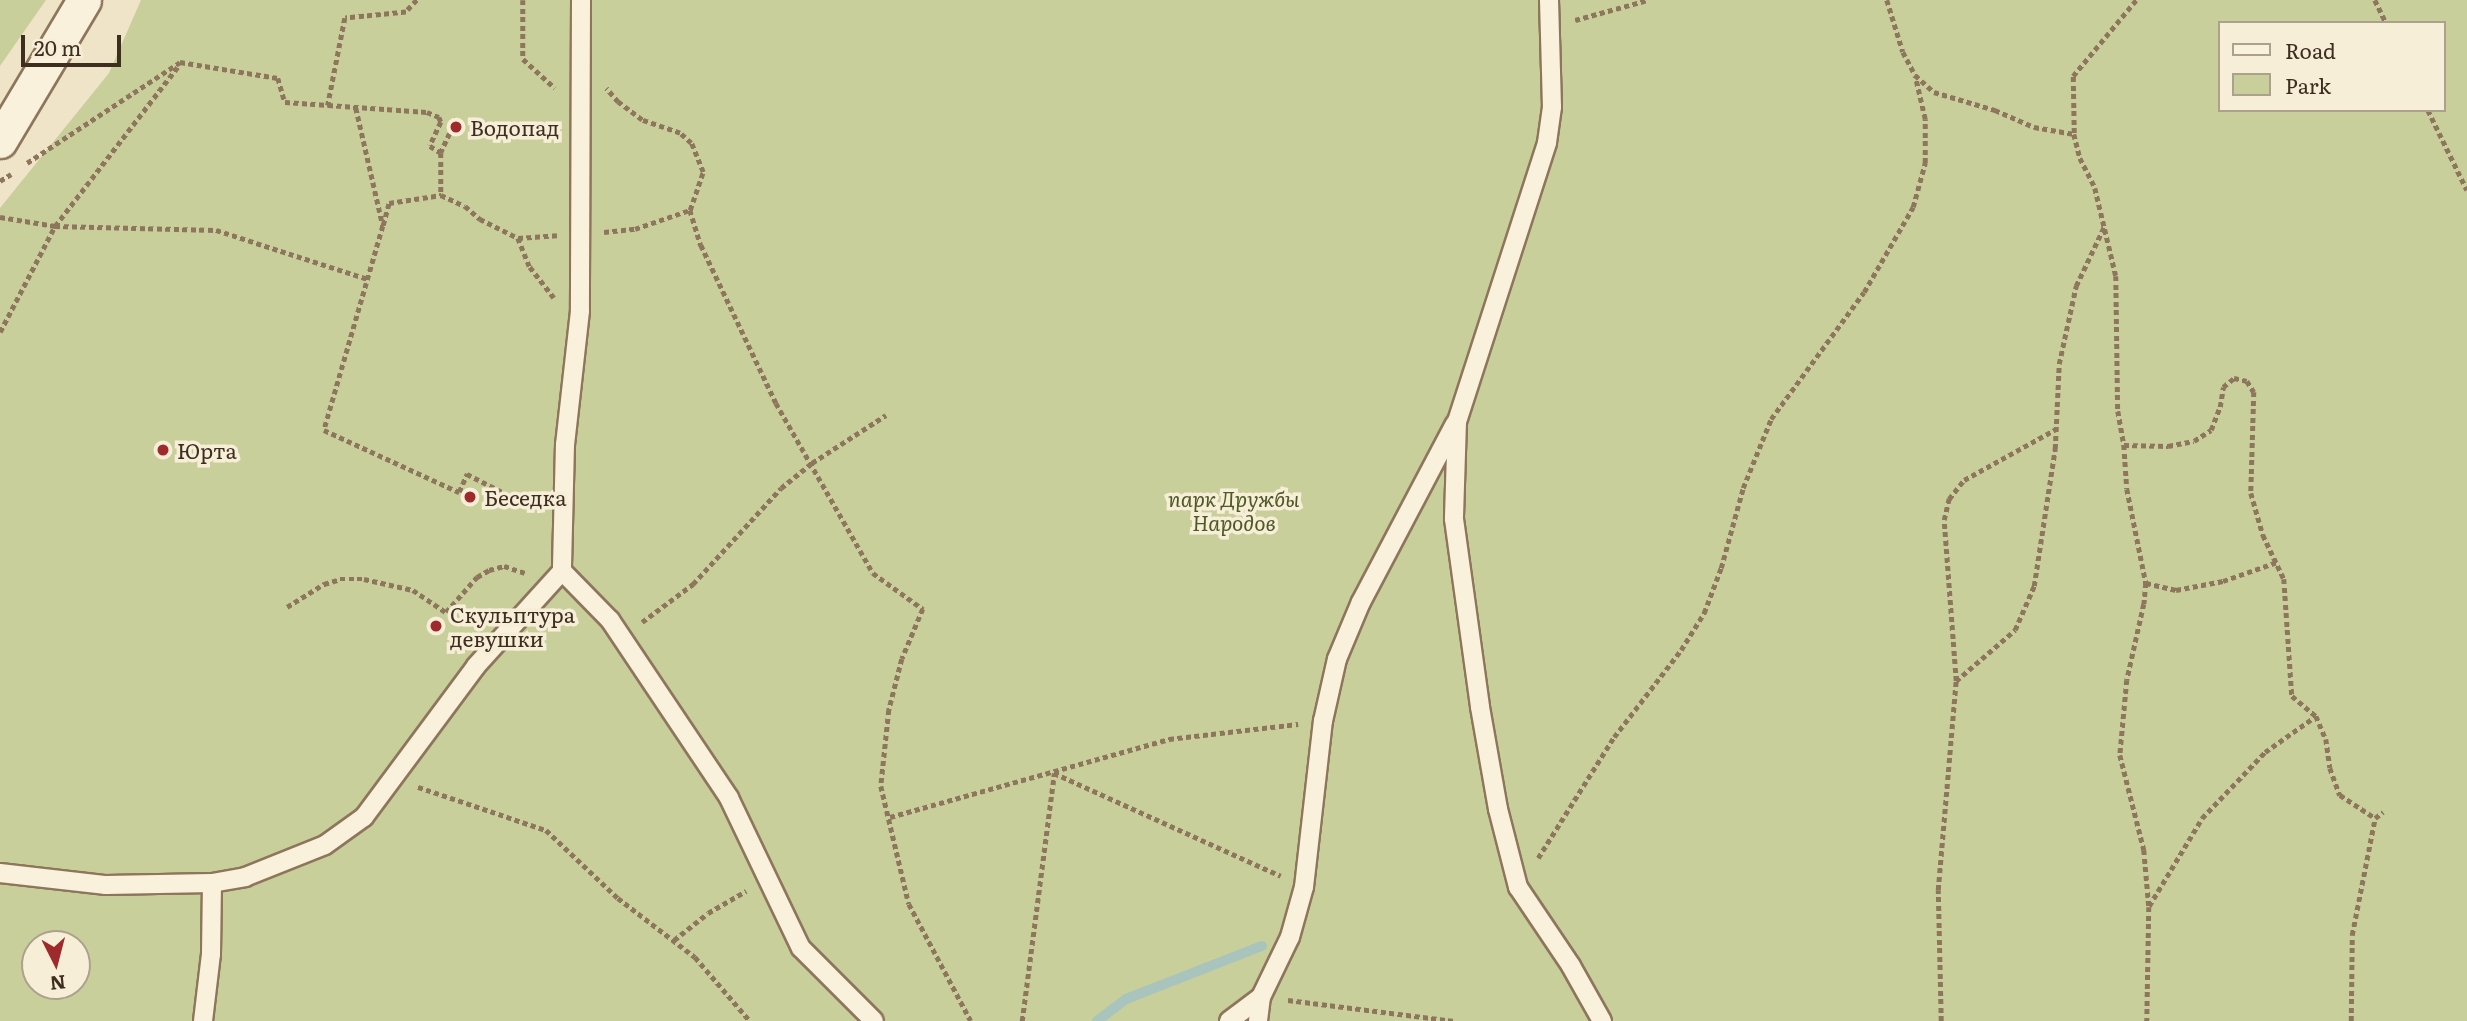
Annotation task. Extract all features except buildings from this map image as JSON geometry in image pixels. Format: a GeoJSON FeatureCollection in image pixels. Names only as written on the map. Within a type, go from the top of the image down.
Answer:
{"type":"FeatureCollection","features":[{"type":"Feature","properties":{"kind":"street"},"geometry":{"type":"LineString","coordinates":[[0,141],[84,0]]}},
{"type":"Feature","properties":{"kind":"lane"},"geometry":{"type":"LineString","coordinates":[[0,873],[107,885],[212,883],[257,873],[325,845],[363,817],[476,666],[562,571],[562,509],[580,311],[581,0]]}},
{"type":"Feature","properties":{"kind":"lane"},"geometry":{"type":"LineString","coordinates":[[1258,1021],[1261,997],[1290,937],[1304,887],[1323,721],[1337,659],[1361,602],[1457,421],[1547,143],[1552,107],[1549,0]]}},
{"type":"Feature","properties":{"kind":"lane"},"geometry":{"type":"LineString","coordinates":[[1457,421],[1454,519],[1480,707],[1498,809],[1518,887],[1571,966],[1602,1021]]}},
{"type":"Feature","properties":{"kind":"lane"},"geometry":{"type":"LineString","coordinates":[[562,571],[589,596],[620,634],[729,797],[801,948],[874,1021]]}},
{"type":"Feature","properties":{"kind":"lane"},"geometry":{"type":"LineString","coordinates":[[203,1021],[211,954],[212,883]]}},
{"type":"Feature","properties":{"kind":"lane"},"geometry":{"type":"LineString","coordinates":[[1229,1021],[1261,997]]}},
{"type":"Feature","properties":{"kind":"path"},"geometry":{"type":"LineString","coordinates":[[328,105],[345,18],[405,12],[417,0]]}},
{"type":"Feature","properties":{"kind":"path"},"geometry":{"type":"LineString","coordinates":[[523,0],[523,58]]}},
{"type":"Feature","properties":{"kind":"path"},"geometry":{"type":"LineString","coordinates":[[1549,26],[1602,15],[1648,0]]}},
{"type":"Feature","properties":{"kind":"path"},"geometry":{"type":"LineString","coordinates":[[1518,887],[1614,737],[1681,650],[1704,614],[1721,568],[1743,488],[1771,419],[1864,292],[1913,207],[1925,163],[1925,119],[1915,75],[1903,52],[1887,0]]}},
{"type":"Feature","properties":{"kind":"path"},"geometry":{"type":"LineString","coordinates":[[2136,0],[2073,75],[2074,134],[2080,158],[2095,188],[2116,276],[2118,411],[2127,489],[2146,583],[2127,680],[2120,755],[2144,850],[2149,906],[2147,1021]]}},
{"type":"Feature","properties":{"kind":"path"},"geometry":{"type":"LineString","coordinates":[[2375,0],[2385,21]]}},
{"type":"Feature","properties":{"kind":"path"},"geometry":{"type":"LineString","coordinates":[[0,332],[55,226],[180,62]]}},
{"type":"Feature","properties":{"kind":"path"},"geometry":{"type":"LineString","coordinates":[[0,181],[180,62],[278,78],[285,102],[427,113],[439,117],[442,122],[430,146],[441,153]]}},
{"type":"Feature","properties":{"kind":"path"},"geometry":{"type":"LineString","coordinates":[[582,66],[618,102],[642,120],[680,133],[691,143],[702,172],[690,210],[701,245],[776,403],[873,573],[923,609],[902,659],[889,710],[881,786],[909,904],[971,1021]]}},
{"type":"Feature","properties":{"kind":"path"},"geometry":{"type":"LineString","coordinates":[[1915,75],[1934,92],[1995,110],[2034,127],[2074,134]]}},
{"type":"Feature","properties":{"kind":"path"},"geometry":{"type":"LineString","coordinates":[[356,108],[383,226]]}},
{"type":"Feature","properties":{"kind":"path"},"geometry":{"type":"LineString","coordinates":[[2429,112],[2467,190]]}},
{"type":"Feature","properties":{"kind":"path"},"geometry":{"type":"LineString","coordinates":[[441,195],[441,153],[457,118]]}},
{"type":"Feature","properties":{"kind":"path"},"geometry":{"type":"LineString","coordinates":[[562,509],[512,497],[467,474],[459,492],[324,430],[389,203],[441,195],[518,238],[635,229],[690,210]]}},
{"type":"Feature","properties":{"kind":"path"},"geometry":{"type":"LineString","coordinates":[[0,217],[55,226],[216,230],[368,279]]}},
{"type":"Feature","properties":{"kind":"path"},"geometry":{"type":"LineString","coordinates":[[1956,681],[2015,630],[2034,586],[2056,428],[2059,364],[2076,286],[2104,226]]}},
{"type":"Feature","properties":{"kind":"path"},"geometry":{"type":"LineString","coordinates":[[518,238],[530,267],[552,296],[580,311]]}},
{"type":"Feature","properties":{"kind":"path"},"geometry":{"type":"LineString","coordinates":[[2124,445],[2168,446],[2194,441],[2211,430],[2220,407],[2222,387],[2234,378],[2247,381],[2254,393],[2255,415],[2251,493],[2263,535],[2284,579],[2292,696],[2316,716],[2326,739],[2330,768],[2340,795],[2375,818]]}},
{"type":"Feature","properties":{"kind":"path"},"geometry":{"type":"LineString","coordinates":[[620,634],[654,616],[693,584],[780,488],[812,463],[886,415]]}},
{"type":"Feature","properties":{"kind":"path"},"geometry":{"type":"LineString","coordinates":[[1941,1021],[1938,890],[1956,681],[1944,520],[1949,499],[1964,480],[2056,428]]}},
{"type":"Feature","properties":{"kind":"path"},"geometry":{"type":"LineString","coordinates":[[2146,583],[2176,590],[2223,581],[2277,562]]}},
{"type":"Feature","properties":{"kind":"path"},"geometry":{"type":"LineString","coordinates":[[287,607],[324,584],[340,579],[363,579],[413,590],[446,612],[477,577],[489,570],[504,566],[529,575]]}},
{"type":"Feature","properties":{"kind":"path"},"geometry":{"type":"LineString","coordinates":[[2149,906],[2202,818],[2265,752],[2316,716]]}},
{"type":"Feature","properties":{"kind":"path"},"geometry":{"type":"LineString","coordinates":[[890,817],[1169,739],[1323,721]]}},
{"type":"Feature","properties":{"kind":"path"},"geometry":{"type":"LineString","coordinates":[[1054,773],[1304,887]]}},
{"type":"Feature","properties":{"kind":"path"},"geometry":{"type":"LineString","coordinates":[[1022,1021],[1054,773]]}},
{"type":"Feature","properties":{"kind":"path"},"geometry":{"type":"LineString","coordinates":[[394,779],[546,830],[618,898],[695,957],[750,1021]]}},
{"type":"Feature","properties":{"kind":"path"},"geometry":{"type":"LineString","coordinates":[[2351,1021],[2352,934],[2375,818],[2383,812]]}},
{"type":"Feature","properties":{"kind":"path"},"geometry":{"type":"LineString","coordinates":[[674,940],[708,913],[768,878]]}},
{"type":"Feature","properties":{"kind":"path"},"geometry":{"type":"LineString","coordinates":[[1261,997],[1454,1021]]}},
{"type":"Feature","properties":{"kind":"green space"},"geometry":{"type":"Polygon","coordinates":[[[0,0],[46,0],[0,66],[0,0]]]}},
{"type":"Feature","properties":{"kind":"green space","name":"парк Дружбы Народов"},"geometry":{"type":"Polygon","coordinates":[[[141,0],[2467,0],[2467,1021],[0,1021],[0,208],[109,73],[141,0]]]}},
{"type":"Feature","properties":{"kind":"waterway"},"geometry":{"type":"LineString","coordinates":[[1097,1021],[1126,999],[1262,946]]}},
{"type":"Feature","properties":{"kind":"place","name":"Водопад"},"geometry":{"type":"Point","coordinates":[456,127]}},
{"type":"Feature","properties":{"kind":"place","name":"Юрта"},"geometry":{"type":"Point","coordinates":[163,450]}},
{"type":"Feature","properties":{"kind":"place","name":"Беседка"},"geometry":{"type":"Point","coordinates":[470,497]}},
{"type":"Feature","properties":{"kind":"place","name":"Скульптура девушки"},"geometry":{"type":"Point","coordinates":[436,626]}}]}
